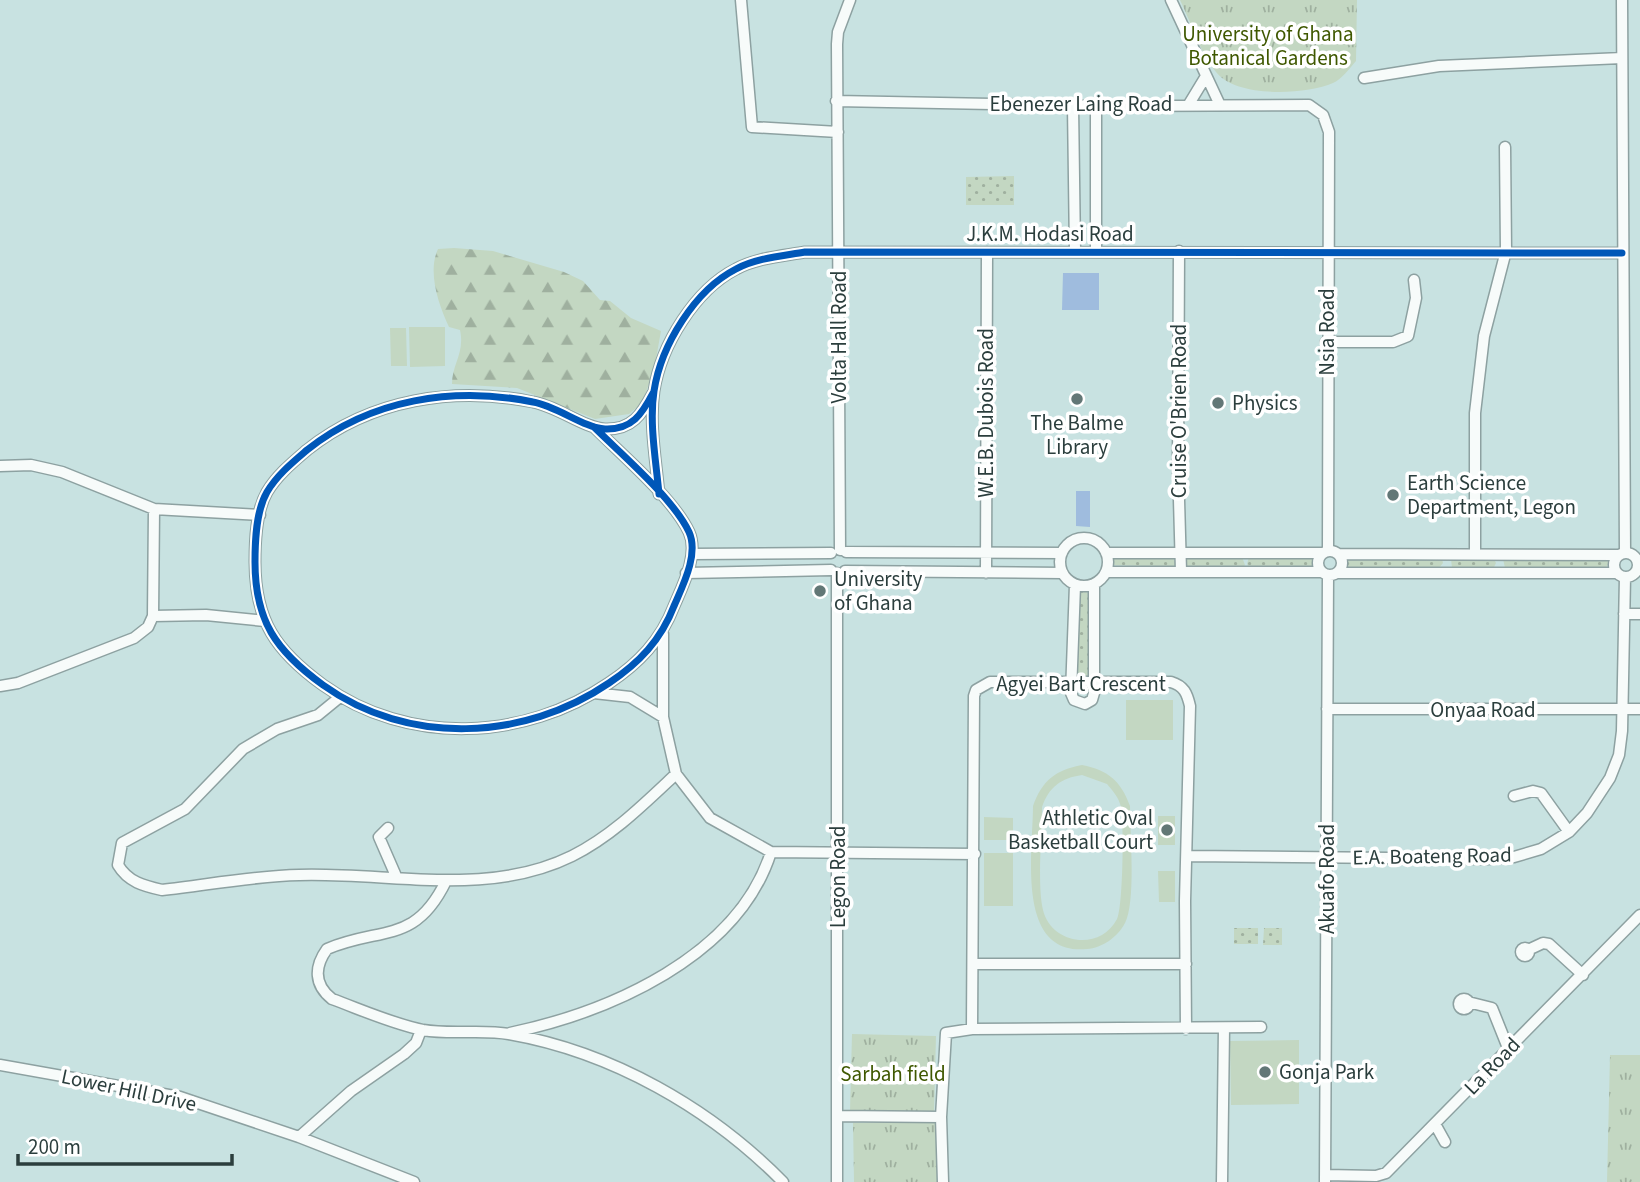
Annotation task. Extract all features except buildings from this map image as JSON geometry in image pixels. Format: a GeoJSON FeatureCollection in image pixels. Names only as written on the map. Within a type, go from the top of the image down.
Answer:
{"type":"FeatureCollection","features":[{"type":"Feature","properties":{"kind":"street"},"geometry":{"type":"LineString","coordinates":[[741,0],[750,124],[756,128],[838,132]]}},
{"type":"Feature","properties":{"kind":"street","name":"Volta Hall Road"},"geometry":{"type":"LineString","coordinates":[[839,552],[836,102],[838,32],[850,0]]}},
{"type":"Feature","properties":{"kind":"street"},"geometry":{"type":"LineString","coordinates":[[1171,0],[1219,103]]}},
{"type":"Feature","properties":{"kind":"street"},"geometry":{"type":"LineString","coordinates":[[1622,0],[1622,253],[1629,554],[1637,563],[1629,574]]}},
{"type":"Feature","properties":{"kind":"street"},"geometry":{"type":"LineString","coordinates":[[1364,78],[1439,66],[1622,58]]}},
{"type":"Feature","properties":{"kind":"street"},"geometry":{"type":"LineString","coordinates":[[1189,104],[1206,76]]}},
{"type":"Feature","properties":{"kind":"street","name":"Ebenezer Laing Road"},"geometry":{"type":"LineString","coordinates":[[836,102],[1073,106],[1219,103],[1309,106],[1323,115]]}},
{"type":"Feature","properties":{"kind":"street"},"geometry":{"type":"LineString","coordinates":[[1073,106],[1075,251]]}},
{"type":"Feature","properties":{"kind":"street"},"geometry":{"type":"LineString","coordinates":[[1096,106],[1096,251]]}},
{"type":"Feature","properties":{"kind":"street","name":"Nsia Road"},"geometry":{"type":"LineString","coordinates":[[1323,115],[1329,132],[1326,342],[1330,553]]}},
{"type":"Feature","properties":{"kind":"street"},"geometry":{"type":"LineString","coordinates":[[1475,554],[1478,380],[1488,317],[1506,251],[1505,147]]}},
{"type":"Feature","properties":{"kind":"street","name":"Cruise O'Brien Road"},"geometry":{"type":"LineString","coordinates":[[1179,251],[1178,464],[1181,572]]}},
{"type":"Feature","properties":{"kind":"street","name":"J.K.M. Hodasi Road"},"geometry":{"type":"LineString","coordinates":[[659,494],[653,393],[660,363],[675,334],[718,280],[749,263],[804,252],[1622,253]]}},
{"type":"Feature","properties":{"kind":"street","name":"W.E.B. Dubois Road"},"geometry":{"type":"LineString","coordinates":[[986,573],[987,252]]}},
{"type":"Feature","properties":{"kind":"street"},"geometry":{"type":"LineString","coordinates":[[1326,342],[1393,342],[1408,335],[1416,298],[1415,280]]}},
{"type":"Feature","properties":{"kind":"street"},"geometry":{"type":"LineString","coordinates":[[653,393],[641,416],[631,423],[604,429],[538,402],[468,394],[407,401],[341,424],[287,467],[267,493],[255,546],[256,591],[270,634],[302,670],[340,697],[395,719],[470,730],[511,726],[552,714],[594,693],[630,669],[663,634]]}},
{"type":"Feature","properties":{"kind":"street"},"geometry":{"type":"LineString","coordinates":[[593,426],[659,494],[688,532],[692,554],[663,634],[663,717],[676,774],[710,818],[771,852],[975,854]]}},
{"type":"Feature","properties":{"kind":"street"},"geometry":{"type":"LineString","coordinates":[[0,466],[31,465],[62,472],[154,509],[260,515]]}},
{"type":"Feature","properties":{"kind":"street"},"geometry":{"type":"LineString","coordinates":[[0,686],[19,683],[134,638],[148,627],[153,616],[154,509]]}},
{"type":"Feature","properties":{"kind":"street"},"geometry":{"type":"LineString","coordinates":[[686,573],[1062,573],[1075,585],[1094,584],[1106,572],[1106,554],[1098,543],[1083,538],[1068,544],[1062,553],[1062,573]]}},
{"type":"Feature","properties":{"kind":"street"},"geometry":{"type":"LineString","coordinates":[[838,571],[827,563],[839,552]]}},
{"type":"Feature","properties":{"kind":"street"},"geometry":{"type":"LineString","coordinates":[[838,571],[850,562],[839,552]]}},
{"type":"Feature","properties":{"kind":"street"},"geometry":{"type":"LineString","coordinates":[[692,554],[1062,553]]}},
{"type":"Feature","properties":{"kind":"street"},"geometry":{"type":"LineString","coordinates":[[1329,574],[1342,562],[1330,553]]}},
{"type":"Feature","properties":{"kind":"street"},"geometry":{"type":"LineString","coordinates":[[1329,574],[1317,565],[1330,553]]}},
{"type":"Feature","properties":{"kind":"street"},"geometry":{"type":"LineString","coordinates":[[1106,554],[1629,554]]}},
{"type":"Feature","properties":{"kind":"street"},"geometry":{"type":"LineString","coordinates":[[1448,554],[1448,573]]}},
{"type":"Feature","properties":{"kind":"street"},"geometry":{"type":"LineString","coordinates":[[1500,554],[1500,572]]}},
{"type":"Feature","properties":{"kind":"street"},"geometry":{"type":"LineString","coordinates":[[1629,554],[1614,562],[1629,574]]}},
{"type":"Feature","properties":{"kind":"street","name":"Legon Road"},"geometry":{"type":"LineString","coordinates":[[837,1182],[838,571]]}},
{"type":"Feature","properties":{"kind":"street"},"geometry":{"type":"LineString","coordinates":[[1106,572],[1629,574]]}},
{"type":"Feature","properties":{"kind":"street","name":"Akuafo Road"},"geometry":{"type":"LineString","coordinates":[[1325,1178],[1329,574]]}},
{"type":"Feature","properties":{"kind":"street","name":"E.A. Boateng Road"},"geometry":{"type":"LineString","coordinates":[[1187,856],[1514,857],[1541,849],[1569,832],[1587,813],[1609,778],[1619,755],[1624,614],[1629,574]]}},
{"type":"Feature","properties":{"kind":"street"},"geometry":{"type":"LineString","coordinates":[[1075,585],[1072,697],[1077,703],[1085,704],[1094,697],[1094,584]]}},
{"type":"Feature","properties":{"kind":"street"},"geometry":{"type":"LineString","coordinates":[[1624,614],[1640,614]]}},
{"type":"Feature","properties":{"kind":"street"},"geometry":{"type":"LineString","coordinates":[[153,616],[206,615],[265,621]]}},
{"type":"Feature","properties":{"kind":"street","name":"Agyei Bart Crescent"},"geometry":{"type":"LineString","coordinates":[[972,1029],[976,690],[990,682],[1171,682],[1180,685],[1187,694],[1190,706],[1186,1029]]}},
{"type":"Feature","properties":{"kind":"street"},"geometry":{"type":"LineString","coordinates":[[594,693],[630,697],[663,717]]}},
{"type":"Feature","properties":{"kind":"street"},"geometry":{"type":"LineString","coordinates":[[340,697],[318,715],[277,729],[243,749],[185,809],[122,843],[118,865],[129,879],[162,890],[297,875],[396,876],[446,881],[493,879],[571,857],[628,818],[676,774]]}},
{"type":"Feature","properties":{"kind":"street","name":"Onyaa Road"},"geometry":{"type":"LineString","coordinates":[[1327,709],[1640,709]]}},
{"type":"Feature","properties":{"kind":"street"},"geometry":{"type":"LineString","coordinates":[[1514,796],[1533,791],[1541,793],[1569,832]]}},
{"type":"Feature","properties":{"kind":"street"},"geometry":{"type":"LineString","coordinates":[[388,828],[379,838],[389,854],[396,876]]}},
{"type":"Feature","properties":{"kind":"street"},"geometry":{"type":"LineString","coordinates":[[507,1034],[570,1019],[598,1009],[627,997],[663,973],[729,926],[756,888],[771,852]]}},
{"type":"Feature","properties":{"kind":"street"},"geometry":{"type":"LineString","coordinates":[[446,881],[432,906],[414,923],[327,949],[317,970],[318,983],[332,999],[421,1030],[507,1034],[601,1061],[706,1115],[783,1182]]}},
{"type":"Feature","properties":{"kind":"street","name":"La Road"},"geometry":{"type":"LineString","coordinates":[[1325,1178],[1382,1175],[1640,915]]}},
{"type":"Feature","properties":{"kind":"street"},"geometry":{"type":"LineString","coordinates":[[1528,950],[1543,943],[1549,944],[1583,975]]}},
{"type":"Feature","properties":{"kind":"street"},"geometry":{"type":"LineString","coordinates":[[974,964],[1186,964]]}},
{"type":"Feature","properties":{"kind":"street"},"geometry":{"type":"LineString","coordinates":[[1468,1002],[1492,1008],[1508,1048]]}},
{"type":"Feature","properties":{"kind":"street"},"geometry":{"type":"LineString","coordinates":[[943,1182],[943,1038],[950,1030],[1261,1027]]}},
{"type":"Feature","properties":{"kind":"street"},"geometry":{"type":"LineString","coordinates":[[1222,1182],[1224,1028]]}},
{"type":"Feature","properties":{"kind":"street"},"geometry":{"type":"LineString","coordinates":[[299,1137],[351,1091],[416,1044],[421,1030]]}},
{"type":"Feature","properties":{"kind":"street","name":"Lower Hill Drive"},"geometry":{"type":"LineString","coordinates":[[0,1065],[145,1089],[299,1137],[414,1182]]}},
{"type":"Feature","properties":{"kind":"street"},"geometry":{"type":"LineString","coordinates":[[838,1116],[941,1117]]}},
{"type":"Feature","properties":{"kind":"street"},"geometry":{"type":"LineString","coordinates":[[1435,1124],[1445,1142]]}},
{"type":"Feature","properties":{"kind":"green space","name":"University of Ghana Botanical Gardens"},"geometry":{"type":"Polygon","coordinates":[[[1180,0],[1357,0],[1356,61],[1339,79],[1321,87],[1272,92],[1239,86],[1226,80],[1210,64],[1180,0]]]}},
{"type":"Feature","properties":{"kind":"green space"},"geometry":{"type":"Polygon","coordinates":[[[1014,176],[1014,205],[966,205],[966,177],[1014,176]]]}},
{"type":"Feature","properties":{"kind":"green space"},"geometry":{"type":"Polygon","coordinates":[[[438,249],[493,251],[564,272],[583,281],[600,300],[610,301],[631,318],[661,331],[654,370],[642,403],[629,414],[595,419],[517,388],[452,384],[460,352],[460,330],[449,327],[445,319],[438,299],[434,268],[438,249]]]}},
{"type":"Feature","properties":{"kind":"green space"},"geometry":{"type":"Polygon","coordinates":[[[409,327],[445,327],[445,366],[410,367],[409,327]]]}},
{"type":"Feature","properties":{"kind":"green space"},"geometry":{"type":"Polygon","coordinates":[[[390,328],[406,328],[407,366],[391,366],[390,328]]]}},
{"type":"Feature","properties":{"kind":"green space"},"geometry":{"type":"Polygon","coordinates":[[[1310,556],[1315,563],[1310,569],[1249,568],[1247,564],[1249,557],[1310,556]]]}},
{"type":"Feature","properties":{"kind":"green space"},"geometry":{"type":"Polygon","coordinates":[[[1173,557],[1177,567],[1108,565],[1111,558],[1173,557]]]}},
{"type":"Feature","properties":{"kind":"green space"},"geometry":{"type":"Polygon","coordinates":[[[1242,557],[1245,565],[1241,569],[1187,570],[1183,559],[1242,557]]]}},
{"type":"Feature","properties":{"kind":"green space"},"geometry":{"type":"Polygon","coordinates":[[[1345,558],[1442,559],[1443,563],[1438,569],[1345,568],[1345,558]]]}},
{"type":"Feature","properties":{"kind":"green space"},"geometry":{"type":"Polygon","coordinates":[[[1451,559],[1494,559],[1496,563],[1493,569],[1452,568],[1451,559]]]}},
{"type":"Feature","properties":{"kind":"green space"},"geometry":{"type":"Polygon","coordinates":[[[1503,559],[1608,559],[1609,563],[1605,569],[1505,568],[1503,559]]]}},
{"type":"Feature","properties":{"kind":"green space"},"geometry":{"type":"Polygon","coordinates":[[[1084,590],[1090,595],[1089,678],[1076,678],[1079,591],[1084,590]]]}},
{"type":"Feature","properties":{"kind":"green space"},"geometry":{"type":"Polygon","coordinates":[[[1126,700],[1173,700],[1173,740],[1126,740],[1126,700]]]}},
{"type":"Feature","properties":{"kind":"green space"},"geometry":{"type":"Polygon","coordinates":[[[1082,765],[1099,770],[1118,783],[1130,806],[1131,884],[1125,923],[1114,937],[1104,944],[1087,949],[1064,947],[1048,936],[1038,919],[1031,873],[1033,806],[1045,783],[1064,770],[1082,765]],[[1082,775],[1068,778],[1052,789],[1042,807],[1040,874],[1043,910],[1048,922],[1056,930],[1077,940],[1099,936],[1117,919],[1119,911],[1122,816],[1119,801],[1107,784],[1082,775]]]}},
{"type":"Feature","properties":{"kind":"green space","name":"Athletic Oval Basketball Court"},"geometry":{"type":"Polygon","coordinates":[[[1158,816],[1175,816],[1175,845],[1158,845],[1158,816]]]}},
{"type":"Feature","properties":{"kind":"green space"},"geometry":{"type":"Polygon","coordinates":[[[984,817],[1013,818],[1013,840],[984,840],[984,817]]]}},
{"type":"Feature","properties":{"kind":"green space"},"geometry":{"type":"Polygon","coordinates":[[[984,853],[1013,853],[1013,906],[984,906],[984,853]]]}},
{"type":"Feature","properties":{"kind":"green space"},"geometry":{"type":"Polygon","coordinates":[[[1158,871],[1175,871],[1175,902],[1159,902],[1158,871]]]}},
{"type":"Feature","properties":{"kind":"green space"},"geometry":{"type":"Polygon","coordinates":[[[1234,928],[1258,928],[1258,944],[1234,944],[1234,928]]]}},
{"type":"Feature","properties":{"kind":"green space"},"geometry":{"type":"Polygon","coordinates":[[[1264,928],[1282,928],[1282,945],[1263,945],[1264,928]]]}},
{"type":"Feature","properties":{"kind":"green space","name":"Sarbah field"},"geometry":{"type":"Polygon","coordinates":[[[852,1034],[936,1036],[934,1113],[850,1111],[852,1034]]]}},
{"type":"Feature","properties":{"kind":"green space","name":"Gonja Park"},"geometry":{"type":"Polygon","coordinates":[[[1299,1040],[1299,1104],[1231,1105],[1230,1041],[1299,1040]]]}},
{"type":"Feature","properties":{"kind":"green space"},"geometry":{"type":"Polygon","coordinates":[[[1610,1055],[1640,1055],[1640,1182],[1607,1182],[1610,1055]]]}},
{"type":"Feature","properties":{"kind":"green space","name":"Sarbah field"},"geometry":{"type":"Polygon","coordinates":[[[937,1121],[938,1182],[854,1182],[853,1123],[937,1121]]]}},
{"type":"Feature","properties":{"kind":"water"},"geometry":{"type":"Polygon","coordinates":[[[1063,273],[1099,273],[1099,310],[1062,310],[1063,273]]]}},
{"type":"Feature","properties":{"kind":"water"},"geometry":{"type":"Polygon","coordinates":[[[1076,491],[1090,491],[1090,527],[1076,526],[1076,491]]]}},
{"type":"Feature","properties":{"kind":"cycle path"},"geometry":{"type":"LineString","coordinates":[[659,494],[652,416],[654,391],[664,355],[682,321],[707,290],[736,269],[761,260],[805,252],[1622,253]]}},
{"type":"Feature","properties":{"kind":"cycle path"},"geometry":{"type":"LineString","coordinates":[[594,427],[646,477],[671,505],[692,541],[691,560],[685,579],[663,630],[639,659],[609,683],[576,702],[540,716],[504,725],[466,729],[428,726],[392,719],[356,705],[307,672],[293,660],[271,633],[264,618],[256,583],[255,544],[260,508],[280,474],[307,450],[332,433],[386,408],[414,401],[473,396],[503,397],[542,404],[588,425],[614,429],[635,419],[653,393]]}},
{"type":"Feature","properties":{"kind":"place","name":"The Balme Library"},"geometry":{"type":"Point","coordinates":[1077,399]}},
{"type":"Feature","properties":{"kind":"place","name":"Physics"},"geometry":{"type":"Point","coordinates":[1218,403]}},
{"type":"Feature","properties":{"kind":"place","name":"Earth Science Department, Legon"},"geometry":{"type":"Point","coordinates":[1393,495]}},
{"type":"Feature","properties":{"kind":"place","name":"University of Ghana"},"geometry":{"type":"Point","coordinates":[820,591]}},
{"type":"Feature","properties":{"kind":"place","name":"Athletic Oval Basketball Court"},"geometry":{"type":"Point","coordinates":[1167,830]}},
{"type":"Feature","properties":{"kind":"place","name":"Gonja Park"},"geometry":{"type":"Point","coordinates":[1265,1072]}}]}
